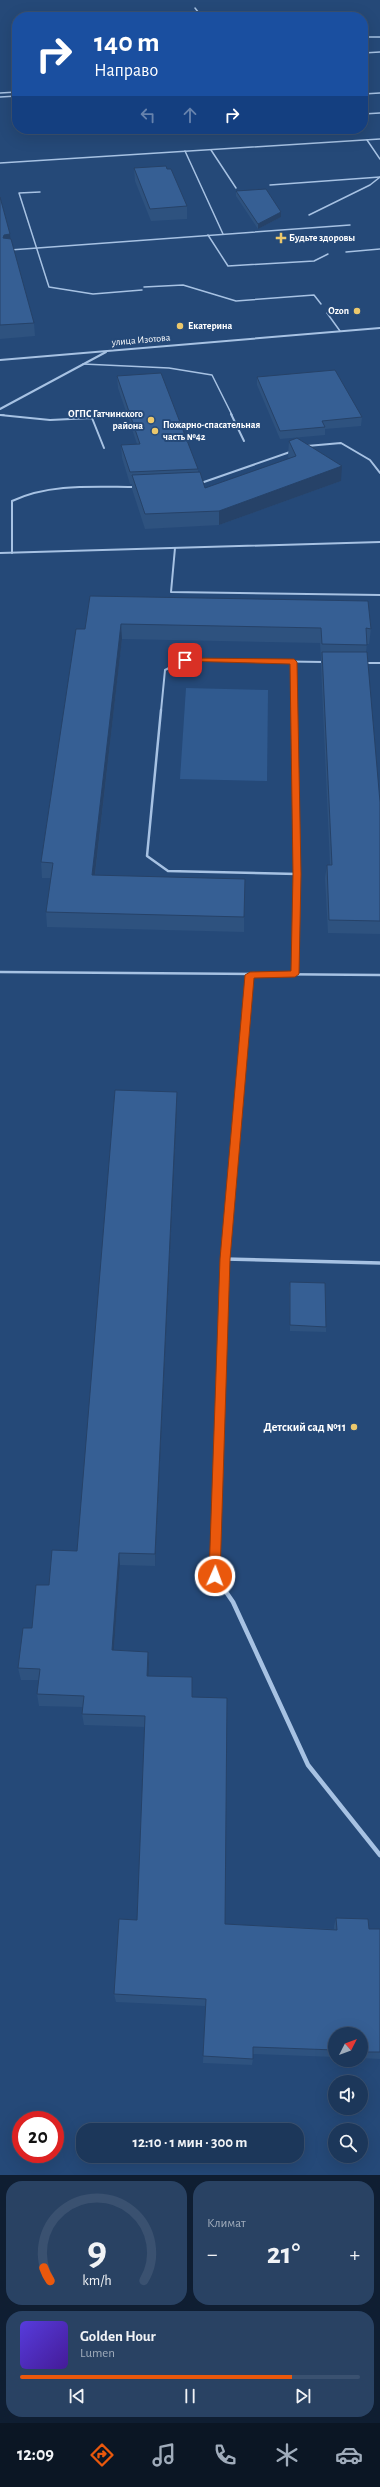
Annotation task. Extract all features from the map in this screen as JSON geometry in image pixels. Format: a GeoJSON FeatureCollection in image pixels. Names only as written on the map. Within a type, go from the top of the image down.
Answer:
{"type":"FeatureCollection","features":[{"type":"Feature","properties":{"kind":"street"},"geometry":{"type":"LineString","coordinates":[[0,163],[380,139]]}},
{"type":"Feature","properties":{"kind":"street","name":"улица Изотова"},"geometry":{"type":"LineString","coordinates":[[0,360],[380,328]]}},
{"type":"Feature","properties":{"kind":"street"},"geometry":{"type":"LineString","coordinates":[[0,409],[108,350]]}},
{"type":"Feature","properties":{"kind":"lane"},"geometry":{"type":"LineString","coordinates":[[195,8],[198,12]]}},
{"type":"Feature","properties":{"kind":"lane"},"geometry":{"type":"LineString","coordinates":[[368,37],[380,37]]}},
{"type":"Feature","properties":{"kind":"lane"},"geometry":{"type":"LineString","coordinates":[[368,53],[380,52]]}},
{"type":"Feature","properties":{"kind":"lane"},"geometry":{"type":"LineString","coordinates":[[0,93],[12,92]]}},
{"type":"Feature","properties":{"kind":"lane"},"geometry":{"type":"LineString","coordinates":[[368,94],[380,94]]}},
{"type":"Feature","properties":{"kind":"lane"},"geometry":{"type":"LineString","coordinates":[[0,97],[12,96]]}},
{"type":"Feature","properties":{"kind":"lane"},"geometry":{"type":"LineString","coordinates":[[368,114],[380,113]]}},
{"type":"Feature","properties":{"kind":"lane"},"geometry":{"type":"LineString","coordinates":[[367,140],[380,159]]}},
{"type":"Feature","properties":{"kind":"lane"},"geometry":{"type":"LineString","coordinates":[[211,150],[236,188]]}},
{"type":"Feature","properties":{"kind":"lane"},"geometry":{"type":"LineString","coordinates":[[185,151],[223,234]]}},
{"type":"Feature","properties":{"kind":"lane"},"geometry":{"type":"LineString","coordinates":[[270,185],[380,177]]}},
{"type":"Feature","properties":{"kind":"lane"},"geometry":{"type":"LineString","coordinates":[[309,215],[370,185],[380,177]]}},
{"type":"Feature","properties":{"kind":"lane"},"geometry":{"type":"LineString","coordinates":[[40,192],[19,193],[49,287],[93,294],[142,290]]}},
{"type":"Feature","properties":{"kind":"lane"},"geometry":{"type":"LineString","coordinates":[[6,250],[350,225]]}},
{"type":"Feature","properties":{"kind":"lane"},"geometry":{"type":"LineString","coordinates":[[208,235],[228,266],[314,261],[328,254]]}},
{"type":"Feature","properties":{"kind":"lane"},"geometry":{"type":"LineString","coordinates":[[346,252],[380,249]]}},
{"type":"Feature","properties":{"kind":"lane"},"geometry":{"type":"LineString","coordinates":[[144,287],[183,285],[236,301],[314,295],[321,304]]}},
{"type":"Feature","properties":{"kind":"lane"},"geometry":{"type":"LineString","coordinates":[[327,313],[340,331]]}},
{"type":"Feature","properties":{"kind":"lane"},"geometry":{"type":"LineString","coordinates":[[83,364],[169,368],[212,375],[244,441]]}},
{"type":"Feature","properties":{"kind":"lane"},"geometry":{"type":"LineString","coordinates":[[0,415],[50,420],[92,418],[104,448]]}},
{"type":"Feature","properties":{"kind":"lane"},"geometry":{"type":"LineString","coordinates":[[300,449],[341,443],[370,460],[380,473]]}},
{"type":"Feature","properties":{"kind":"lane"},"geometry":{"type":"LineString","coordinates":[[199,484],[293,451]]}},
{"type":"Feature","properties":{"kind":"lane"},"geometry":{"type":"LineString","coordinates":[[12,553],[12,501],[22,495],[40,490],[143,486]]}},
{"type":"Feature","properties":{"kind":"lane"},"geometry":{"type":"LineString","coordinates":[[0,554],[380,542]]}},
{"type":"Feature","properties":{"kind":"lane"},"geometry":{"type":"LineString","coordinates":[[175,548],[170,592],[380,595]]}},
{"type":"Feature","properties":{"kind":"lane"},"geometry":{"type":"LineString","coordinates":[[297,874],[168,871],[146,856],[165,670],[185,660],[325,662]]}},
{"type":"Feature","properties":{"kind":"lane"},"geometry":{"type":"LineString","coordinates":[[294,662],[297,874],[295,974]]}},
{"type":"Feature","properties":{"kind":"lane"},"geometry":{"type":"LineString","coordinates":[[356,662],[380,663]]}},
{"type":"Feature","properties":{"kind":"lane"},"geometry":{"type":"LineString","coordinates":[[0,972],[380,975]]}},
{"type":"Feature","properties":{"kind":"lane"},"geometry":{"type":"LineString","coordinates":[[250,975],[225,1259],[215,1576],[233,1602],[308,1765],[380,1855]]}},
{"type":"Feature","properties":{"kind":"lane"},"geometry":{"type":"LineString","coordinates":[[225,1259],[380,1263]]}},
{"type":"Feature","properties":{"kind":"shaded area"},"geometry":{"type":"Polygon","coordinates":[[[186,688],[268,690],[267,781],[180,779],[186,688]]]}},
{"type":"Feature","properties":{"kind":"building"},"geometry":{"type":"Polygon","coordinates":[[[166,166],[167,169],[171,169],[187,206],[150,209],[134,168],[166,166]]]}},
{"type":"Feature","properties":{"kind":"building"},"geometry":{"type":"Polygon","coordinates":[[[266,189],[281,212],[258,224],[236,191],[266,189]]]}},
{"type":"Feature","properties":{"kind":"building"},"geometry":{"type":"Polygon","coordinates":[[[0,197],[10,234],[4,235],[3,238],[11,239],[34,323],[0,325],[0,197]]]}},
{"type":"Feature","properties":{"kind":"building"},"geometry":{"type":"Polygon","coordinates":[[[335,370],[362,417],[322,421],[325,427],[280,431],[257,377],[335,370]]]}},
{"type":"Feature","properties":{"kind":"building","name":"Пожарно-спасательная часть №42"},"geometry":{"type":"Polygon","coordinates":[[[161,373],[198,469],[130,472],[121,445],[140,444],[117,376],[161,373]]]}},
{"type":"Feature","properties":{"kind":"building"},"geometry":{"type":"Polygon","coordinates":[[[297,438],[342,466],[219,511],[145,514],[132,475],[200,472],[205,488],[296,456],[289,441],[297,438]]]}},
{"type":"Feature","properties":{"kind":"building"},"geometry":{"type":"Polygon","coordinates":[[[90,596],[368,601],[371,629],[366,628],[367,645],[322,644],[321,628],[121,624],[92,875],[245,879],[244,917],[46,912],[53,863],[41,862],[76,629],[85,629],[90,596]]]}},
{"type":"Feature","properties":{"kind":"building"},"geometry":{"type":"Polygon","coordinates":[[[322,652],[367,652],[380,802],[380,921],[329,920],[327,865],[332,865],[322,652]]]}},
{"type":"Feature","properties":{"kind":"building"},"geometry":{"type":"Polygon","coordinates":[[[115,1090],[177,1092],[155,1554],[119,1553],[112,1650],[148,1652],[147,1676],[192,1677],[192,1697],[227,1698],[225,1924],[337,1930],[336,1918],[368,1919],[369,1929],[380,1929],[380,2052],[368,2052],[368,2027],[328,2027],[328,2050],[253,2047],[253,2059],[203,2056],[206,1999],[114,1994],[119,1919],[137,1920],[145,1716],[82,1714],[84,1696],[37,1694],[40,1669],[18,1668],[23,1628],[32,1628],[36,1585],[49,1585],[52,1550],[77,1551],[115,1090]]]}},
{"type":"Feature","properties":{"kind":"building"},"geometry":{"type":"Polygon","coordinates":[[[290,1282],[325,1283],[326,1327],[290,1325],[290,1282]]]}},
{"type":"Feature","properties":{"kind":"place","name":"Будьте здоровы"},"geometry":{"type":"Point","coordinates":[281,238]}},
{"type":"Feature","properties":{"kind":"place","name":"Ozon"},"geometry":{"type":"Point","coordinates":[357,311]}},
{"type":"Feature","properties":{"kind":"place","name":"Екатерина"},"geometry":{"type":"Point","coordinates":[180,326]}},
{"type":"Feature","properties":{"kind":"place","name":"ОГПС Гатчинского района"},"geometry":{"type":"Point","coordinates":[151,420]}},
{"type":"Feature","properties":{"kind":"place","name":"Пожарно-спасательная часть №42"},"geometry":{"type":"Point","coordinates":[155,431]}},
{"type":"Feature","properties":{"kind":"place","name":"Детский сад №11"},"geometry":{"type":"Point","coordinates":[354,1427]}},
{"type":"Feature","properties":{"kind":"route"},"geometry":{"type":"LineString","coordinates":[[185,660],[294,662],[297,874],[295,974],[250,975],[225,1259],[215,1576]]}}]}
